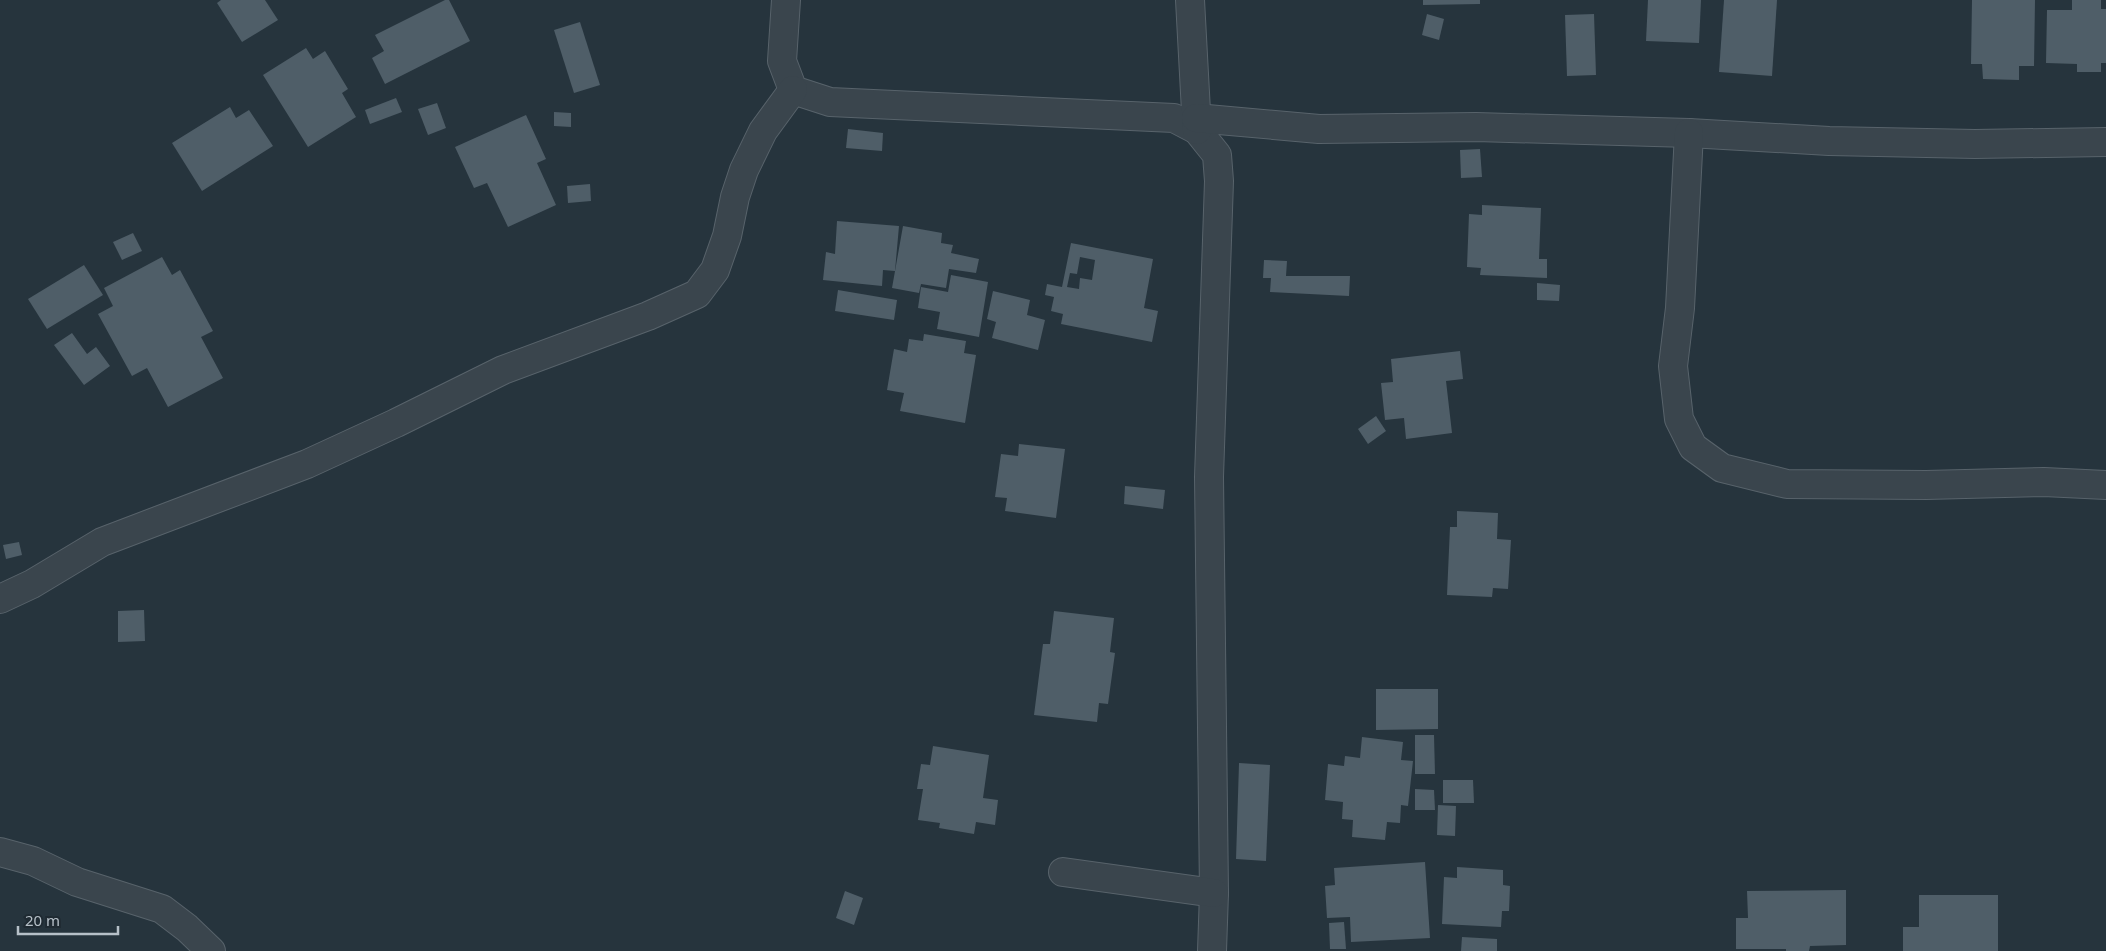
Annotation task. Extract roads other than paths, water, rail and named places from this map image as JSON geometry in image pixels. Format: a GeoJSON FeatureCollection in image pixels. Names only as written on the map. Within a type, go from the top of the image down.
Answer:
{"type":"FeatureCollection","features":[{"type":"Feature","properties":{"kind":"street"},"geometry":{"type":"LineString","coordinates":[[786,0],[782,61],[793,90]]}},
{"type":"Feature","properties":{"kind":"street"},"geometry":{"type":"LineString","coordinates":[[1190,0],[1196,124],[1217,155],[1219,181],[1209,477],[1214,893],[1212,951]]}},
{"type":"Feature","properties":{"kind":"street"},"geometry":{"type":"LineString","coordinates":[[793,90],[830,102],[1174,118],[1196,124],[1319,129],[1476,127],[1689,133],[1829,141],[1936,143],[2106,142]]}},
{"type":"Feature","properties":{"kind":"street"},"geometry":{"type":"LineString","coordinates":[[0,599],[32,584],[102,542],[307,464],[396,423],[503,370],[648,316],[697,294],[715,270],[727,236],[735,198],[744,170],[763,131],[793,90]]}},
{"type":"Feature","properties":{"kind":"street"},"geometry":{"type":"LineString","coordinates":[[1689,133],[1680,308],[1673,366],[1679,419],[1693,447],[1722,468],[1787,484],[1926,485],[2044,482],[2106,485]]}},
{"type":"Feature","properties":{"kind":"street"},"geometry":{"type":"LineString","coordinates":[[0,852],[33,861],[77,882],[162,910],[187,928],[211,951]]}},
{"type":"Feature","properties":{"kind":"street"},"geometry":{"type":"LineString","coordinates":[[1063,872],[1214,893]]}}]}
